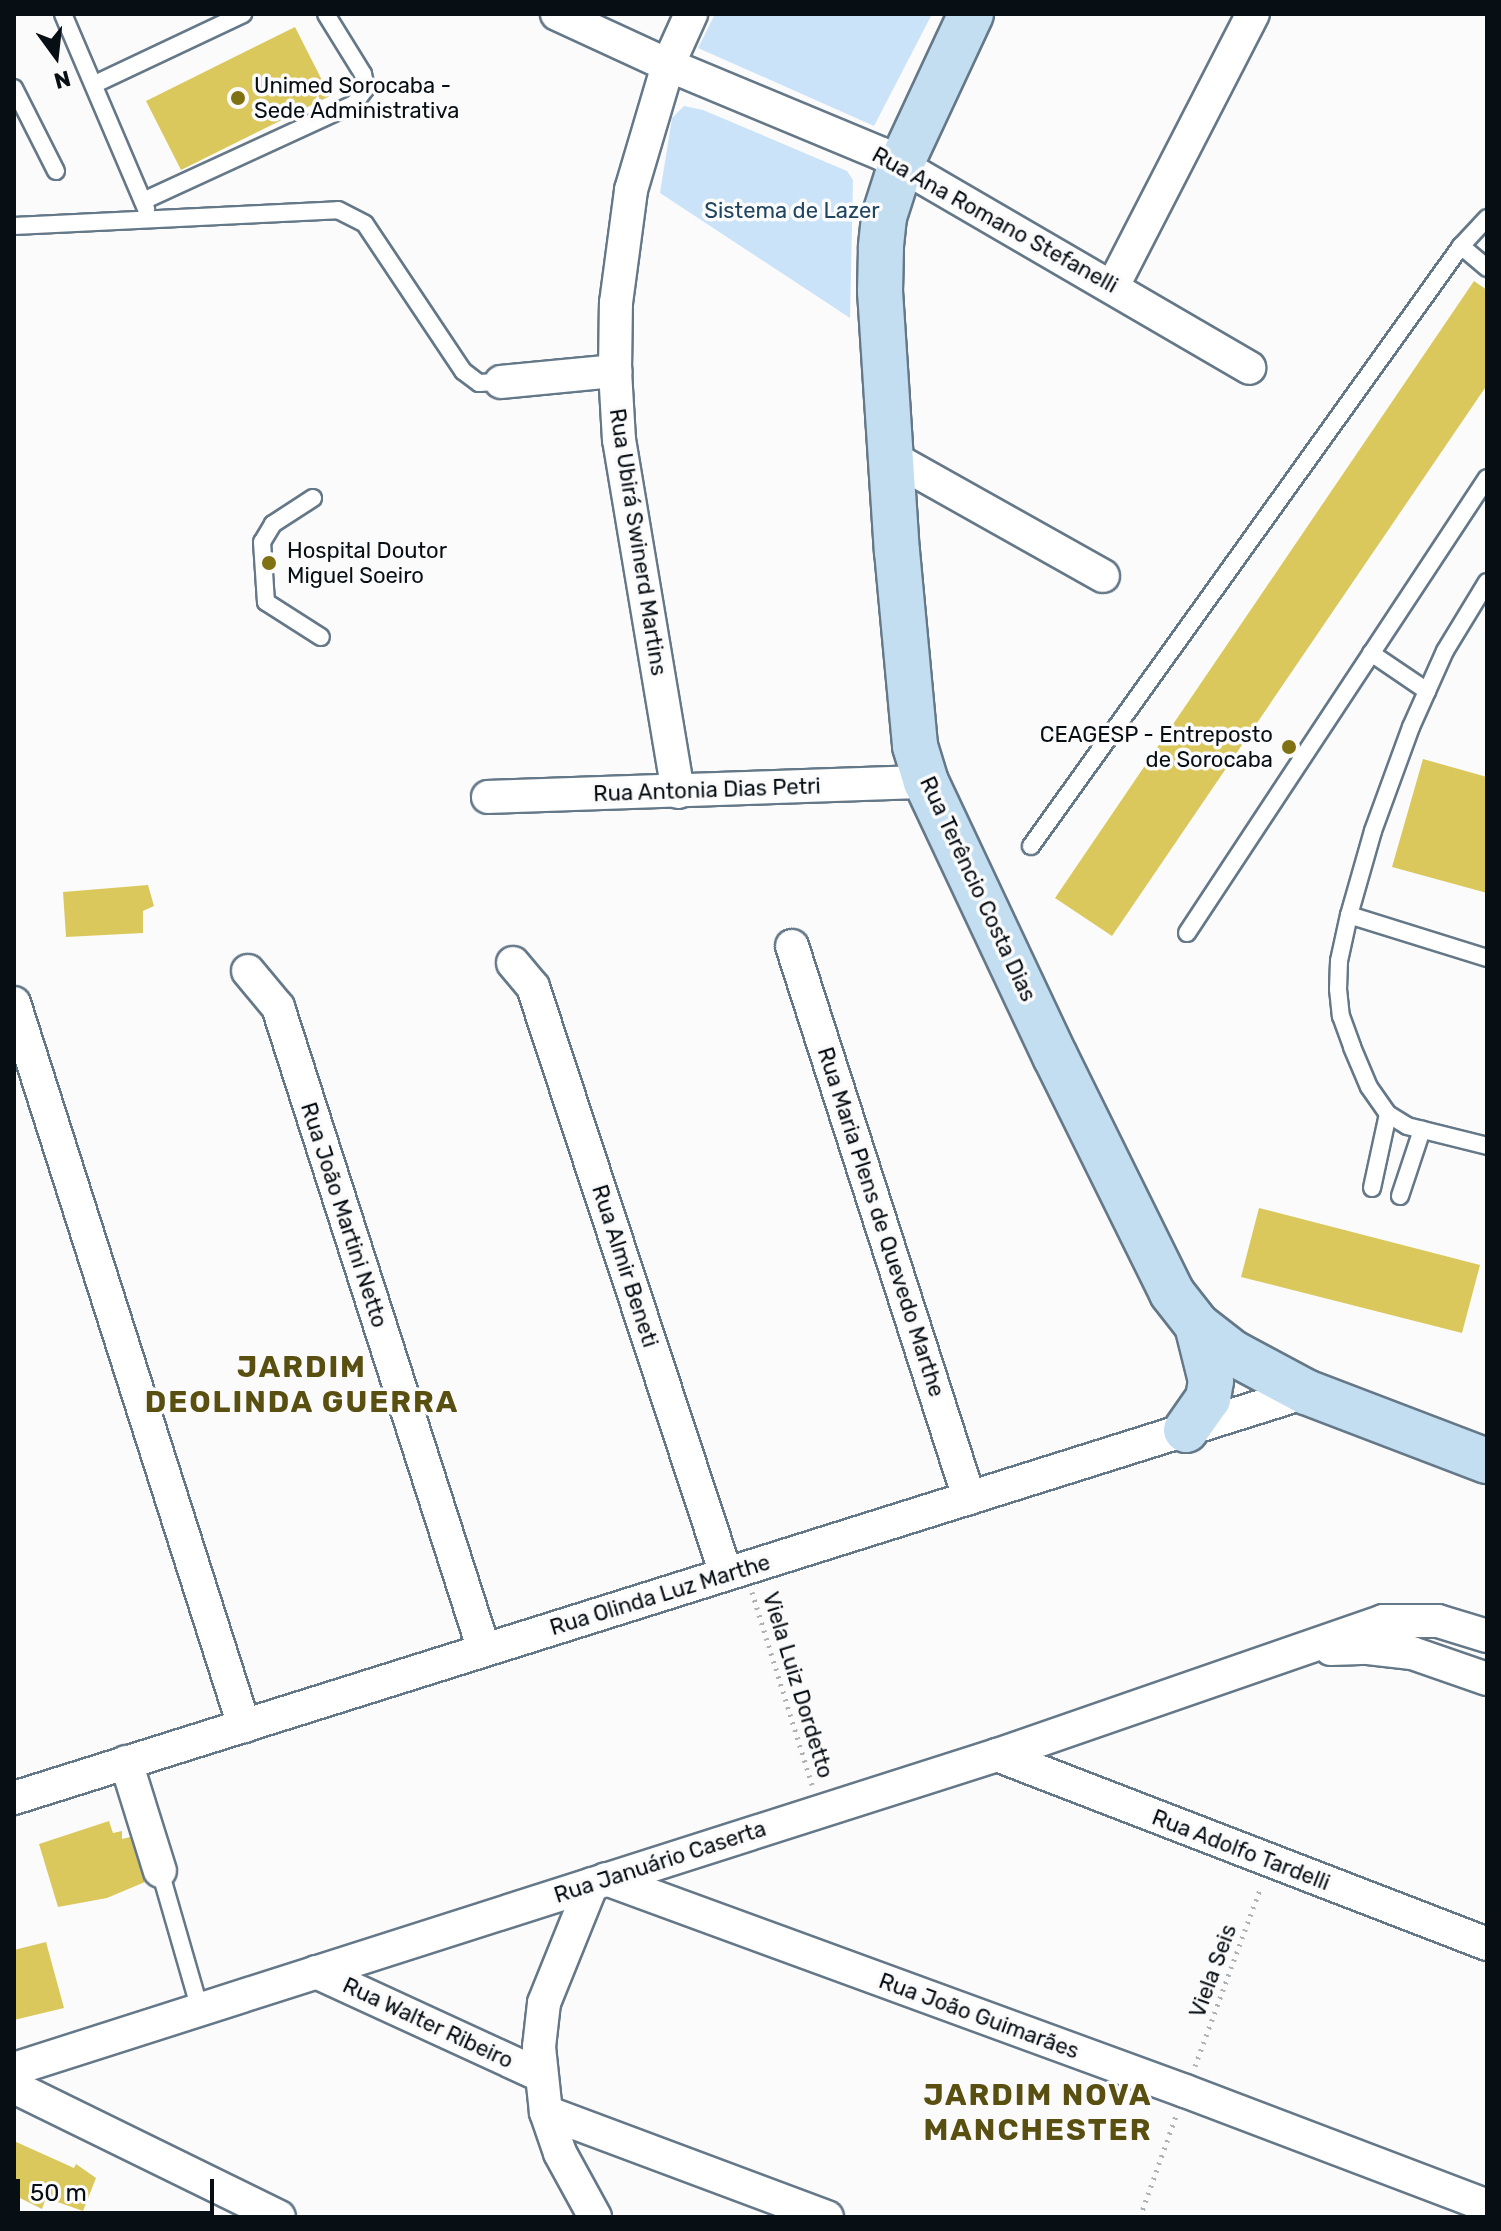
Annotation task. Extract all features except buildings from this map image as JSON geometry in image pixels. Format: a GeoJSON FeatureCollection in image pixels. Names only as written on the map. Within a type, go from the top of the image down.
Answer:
{"type":"FeatureCollection","features":[{"type":"Feature","properties":{"kind":"street","name":"Rua Ana Romano Stefanelli"},"geometry":{"type":"LineString","coordinates":[[557,14],[901,164],[1249,368]]}},
{"type":"Feature","properties":{"kind":"street","name":"Rua Ubirá Swinerd Martins"},"geometry":{"type":"LineString","coordinates":[[678,792],[619,440],[615,371],[616,303],[631,190],[668,65],[691,14]]}},
{"type":"Feature","properties":{"kind":"street","name":"Rua Terêncio Costa Dias"},"geometry":{"type":"LineString","coordinates":[[971,14],[901,164],[884,217],[881,248],[880,291],[891,457],[915,746],[926,782],[1172,1293],[1197,1325],[1233,1353],[1306,1392],[1482,1455]]}},
{"type":"Feature","properties":{"kind":"street"},"geometry":{"type":"LineString","coordinates":[[1113,286],[1253,14]]}},
{"type":"Feature","properties":{"kind":"street"},"geometry":{"type":"LineString","coordinates":[[501,382],[615,371]]}},
{"type":"Feature","properties":{"kind":"street"},"geometry":{"type":"LineString","coordinates":[[891,457],[1103,576]]}},
{"type":"Feature","properties":{"kind":"street","name":"Rua Antonia Dias Petri"},"geometry":{"type":"LineString","coordinates":[[488,797],[926,782]]}},
{"type":"Feature","properties":{"kind":"street","name":"Rua Maria Plens de Quevedo Marthe"},"geometry":{"type":"LineString","coordinates":[[792,946],[969,1498]]}},
{"type":"Feature","properties":{"kind":"street","name":"Rua Almir Beneti"},"geometry":{"type":"LineString","coordinates":[[513,963],[533,987],[736,1571]]}},
{"type":"Feature","properties":{"kind":"street","name":"Rua João Martini Netto"},"geometry":{"type":"LineString","coordinates":[[248,971],[278,1007],[484,1650]]}},
{"type":"Feature","properties":{"kind":"street"},"geometry":{"type":"LineString","coordinates":[[14,1003],[244,1726]]}},
{"type":"Feature","properties":{"kind":"street"},"geometry":{"type":"LineString","coordinates":[[1186,1430],[1208,1399],[1211,1381],[1197,1325]]}},
{"type":"Feature","properties":{"kind":"street","name":"Rua Olinda Luz Marthe"},"geometry":{"type":"LineString","coordinates":[[14,1798],[1306,1392]]}},
{"type":"Feature","properties":{"kind":"street","name":"Rua Januário Caserta"},"geometry":{"type":"LineString","coordinates":[[14,2069],[997,1755],[1304,1651],[1383,1621],[1438,1621],[1487,1636]]}},
{"type":"Feature","properties":{"kind":"street"},"geometry":{"type":"LineString","coordinates":[[1304,1651],[1389,1649],[1487,1679]]}},
{"type":"Feature","properties":{"kind":"street","name":"Rua Adolfo Tardelli"},"geometry":{"type":"LineString","coordinates":[[997,1755],[1487,1944]]}},
{"type":"Feature","properties":{"kind":"street"},"geometry":{"type":"LineString","coordinates":[[126,1762],[160,1871]]}},
{"type":"Feature","properties":{"kind":"street"},"geometry":{"type":"LineString","coordinates":[[595,2217],[560,2153],[546,2112],[539,2047],[544,2003],[599,1882]]}},
{"type":"Feature","properties":{"kind":"street","name":"Rua João Guimarães"},"geometry":{"type":"LineString","coordinates":[[599,1882],[1185,2091],[1487,2206]]}},
{"type":"Feature","properties":{"kind":"street","name":"Rua Walter Ribeiro"},"geometry":{"type":"LineString","coordinates":[[316,1972],[540,2075]]}},
{"type":"Feature","properties":{"kind":"street"},"geometry":{"type":"LineString","coordinates":[[14,2087],[279,2217]]}},
{"type":"Feature","properties":{"kind":"street"},"geometry":{"type":"LineString","coordinates":[[546,2112],[827,2217]]}},
{"type":"Feature","properties":{"kind":"lane"},"geometry":{"type":"LineString","coordinates":[[63,14],[150,218]]}},
{"type":"Feature","properties":{"kind":"lane"},"geometry":{"type":"LineString","coordinates":[[95,84],[243,14]]}},
{"type":"Feature","properties":{"kind":"lane"},"geometry":{"type":"LineString","coordinates":[[143,201],[354,104],[366,88],[363,74],[326,14]]}},
{"type":"Feature","properties":{"kind":"lane"},"geometry":{"type":"LineString","coordinates":[[14,88],[56,171]]}},
{"type":"Feature","properties":{"kind":"lane"},"geometry":{"type":"LineString","coordinates":[[14,226],[338,210],[365,224],[463,371],[479,383],[501,382]]}},
{"type":"Feature","properties":{"kind":"lane"},"geometry":{"type":"LineString","coordinates":[[1031,846],[1461,246],[1487,218]]}},
{"type":"Feature","properties":{"kind":"lane"},"geometry":{"type":"LineString","coordinates":[[1461,246],[1487,268]]}},
{"type":"Feature","properties":{"kind":"lane"},"geometry":{"type":"LineString","coordinates":[[1187,933],[1487,478]]}},
{"type":"Feature","properties":{"kind":"lane"},"geometry":{"type":"LineString","coordinates":[[313,498],[273,524],[262,542],[266,602],[321,637]]}},
{"type":"Feature","properties":{"kind":"lane"},"geometry":{"type":"LineString","coordinates":[[1487,582],[1445,651],[1427,691],[1373,831],[1339,961],[1341,1016],[1369,1087],[1388,1114],[1407,1126],[1487,1146]]}},
{"type":"Feature","properties":{"kind":"lane"},"geometry":{"type":"LineString","coordinates":[[1371,653],[1427,691]]}},
{"type":"Feature","properties":{"kind":"lane"},"geometry":{"type":"LineString","coordinates":[[1349,915],[1487,958]]}},
{"type":"Feature","properties":{"kind":"lane"},"geometry":{"type":"LineString","coordinates":[[1372,1188],[1388,1114]]}},
{"type":"Feature","properties":{"kind":"lane"},"geometry":{"type":"LineString","coordinates":[[1400,1196],[1422,1130]]}},
{"type":"Feature","properties":{"kind":"lane"},"geometry":{"type":"LineString","coordinates":[[160,1871],[200,2010]]}},
{"type":"Feature","properties":{"kind":"path","name":"Viela Luiz Dordetto"},"geometry":{"type":"LineString","coordinates":[[736,1571],[820,1811]]}},
{"type":"Feature","properties":{"kind":"path","name":"Viela Seis"},"geometry":{"type":"LineString","coordinates":[[1140,2217],[1270,1862]]}},
{"type":"Feature","properties":{"kind":"green space"},"geometry":{"type":"Polygon","coordinates":[[[715,14],[932,14],[874,126],[698,48],[715,14]]]}},
{"type":"Feature","properties":{"kind":"green space","name":"Sistema de Lazer"},"geometry":{"type":"Polygon","coordinates":[[[684,106],[703,110],[847,171],[853,180],[850,318],[660,193],[672,118],[684,106]]]}},
{"type":"Feature","properties":{"kind":"place","name":"Unimed Sorocaba - Sede Administrativa"},"geometry":{"type":"Point","coordinates":[238,98]}},
{"type":"Feature","properties":{"kind":"place","name":"Hospital Doutor Miguel Soeiro"},"geometry":{"type":"Point","coordinates":[269,563]}},
{"type":"Feature","properties":{"kind":"place","name":"CEAGESP - Entreposto de Sorocaba"},"geometry":{"type":"Point","coordinates":[1289,747]}},
{"type":"Feature","properties":{"kind":"district","name":"JARDIM DEOLINDA GUERRA"},"geometry":{"type":"Point","coordinates":[302,1384]}},
{"type":"Feature","properties":{"kind":"district","name":"JARDIM NOVA MANCHESTER"},"geometry":{"type":"Point","coordinates":[1038,2112]}}]}
